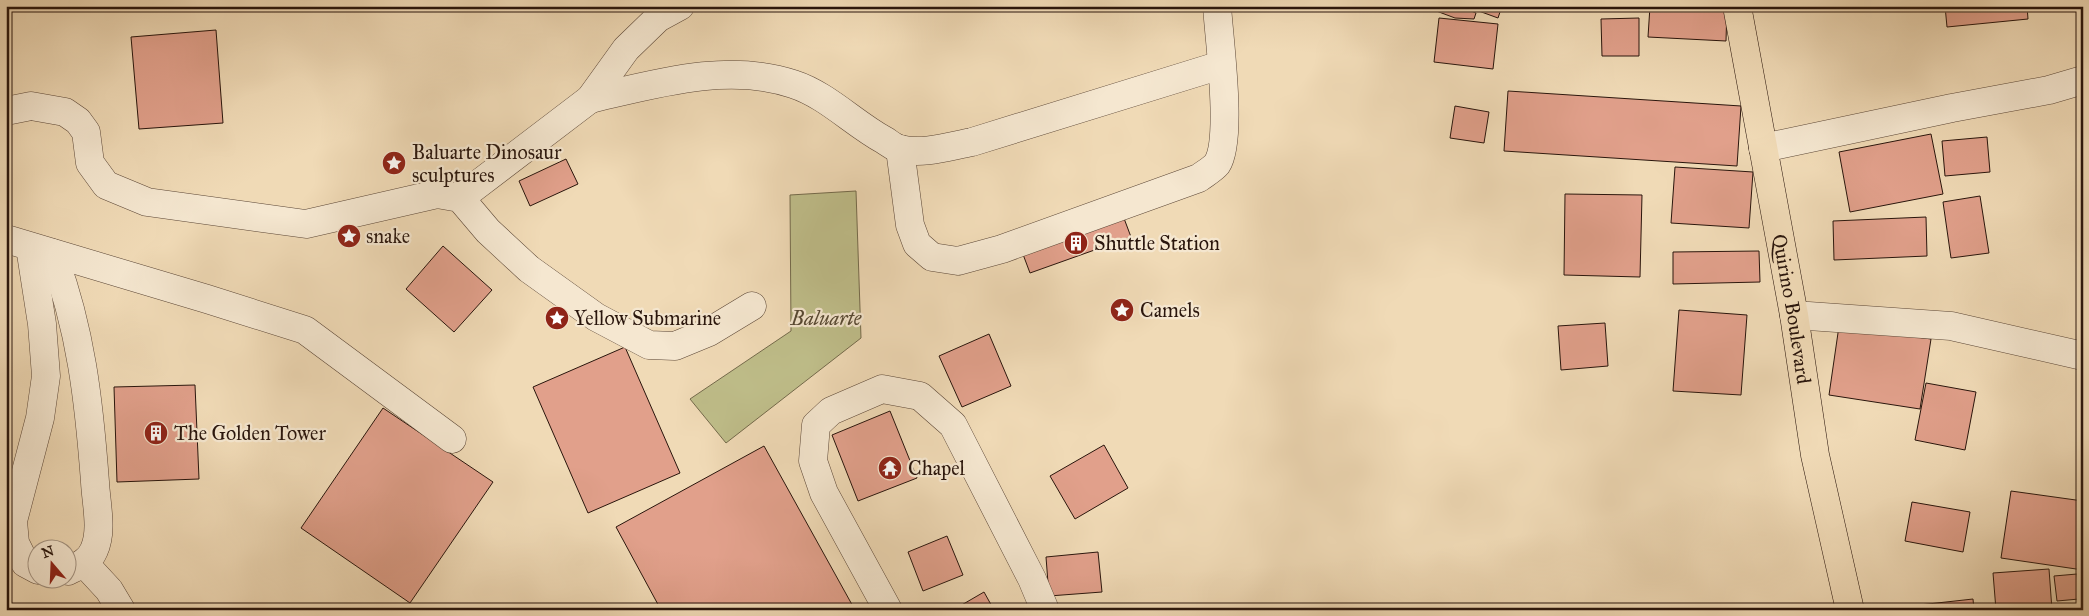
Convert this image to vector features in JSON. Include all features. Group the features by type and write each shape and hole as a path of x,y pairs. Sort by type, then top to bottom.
{"main road":[{"name":"Quirino Boulevard","path":"1737,6 1794,315 1815,455 1850,610"}],"street":[{"path":"460,198 590,99 626,49 658,18 680,6"},
{"path":"900,149 910,225 917,244 932,257 958,261 1002,249 1199,178 1217,164 1224,146 1217,6"},
{"path":"590,99 655,84 703,77 750,76 794,84 829,103 868,131 900,149 931,150 972,142 1221,65"},
{"path":"1763,148 1952,108 2049,90 2083,80"},
{"path":"6,111 31,106 65,112 78,120 86,132 90,163 106,186 147,202 306,224 437,194 460,198 488,231 529,269 596,317 649,345 675,346 709,332 752,306"},
{"path":"29,247 207,298 305,330 452,439"},
{"path":"29,247 67,292 76,326 91,427 98,533 94,551 78,565"},
{"path":"28,565 25,563 15,544 14,521 40,418 46,376 42,324 29,247"},
{"path":"1794,315 1951,326 2083,356"},
{"path":"888,610 824,493 812,461 816,425 832,411 882,389 920,396 953,425 1032,579 1045,610"},
{"path":"78,568 109,590 121,610"}],"green space":[{"name":"Baluarte","path":"856,191 861,338 726,443 690,399 791,331 790,195"}],"building":[{"path":"1423,6 1459,6 1476,13 1474,19 1455,18"},
{"path":"1465,6 1502,6 1498,18"},
{"path":"1650,6 1727,6 1726,41 1648,37"},
{"path":"1945,6 2027,6 2028,19 1947,27"},
{"path":"1439,18 1498,24 1493,69 1434,62"},
{"path":"1639,18 1639,56 1602,56 1601,19"},
{"path":"216,30 223,123 139,129 131,37"},
{"path":"1508,91 1741,106 1737,166 1504,151"},
{"path":"1455,106 1489,112 1484,143 1450,138"},
{"path":"1931,134 1943,194 1850,212 1839,152"},
{"path":"1987,137 1990,172 1945,176 1942,141"},
{"path":"566,159 578,184 530,206 519,181"},
{"path":"1675,167 1753,172 1749,228 1671,223"},
{"path":"1565,194 1642,195 1640,277 1564,275"},
{"path":"1980,196 1989,253 1951,258 1943,202"},
{"name":"Shuttle Station","path":"1122,213 1131,237 1030,273 1021,249"},
{"path":"1926,217 1927,256 1834,260 1833,221"},
{"path":"443,246 492,290 454,332 406,289"},
{"path":"1759,251 1760,282 1673,284 1673,252"},
{"path":"1679,310 1747,315 1741,395 1673,391"},
{"path":"1605,323 1608,366 1561,370 1558,326"},
{"path":"1839,326 1931,339 1920,409 1829,395"},
{"path":"989,334 1011,386 962,407 939,356"},
{"path":"625,347 680,473 588,513 533,387"},
{"path":"1926,383 1976,392 1965,450 1915,440"},
{"name":"The Golden Tower","path":"195,385 199,479 117,482 114,387"},
{"path":"383,408 493,482 410,603 301,528"},
{"path":"890,411 917,478 858,501 832,435"},
{"path":"1104,445 1128,488 1075,519 1050,476"},
{"path":"764,446 855,610 661,610 616,527"},
{"path":"2011,491 2083,501 2083,570 2001,558"},
{"path":"1912,502 1970,512 1963,552 1905,541"},
{"path":"947,536 963,575 923,591 908,552"},
{"path":"1098,552 1102,592 1049,596 1046,557"},
{"path":"2049,569 2052,610 1996,610 1993,573"},
{"path":"2077,574 2079,599 2057,601 2054,576"},
{"path":"984,592 994,610 953,610"},
{"path":"1973,599 1974,610 1920,610 1919,605"}],"place":[{"name":"Baluarte Dinosaur sculptures","path":"394,163"},
{"name":"snake","path":"349,236"},
{"name":"Shuttle Station","path":"1076,243"},
{"name":"Camels","path":"1122,310"},
{"name":"Yellow Submarine","path":"557,318"},
{"name":"The Golden Tower","path":"156,433"},
{"name":"Chapel","path":"890,468"}]}
